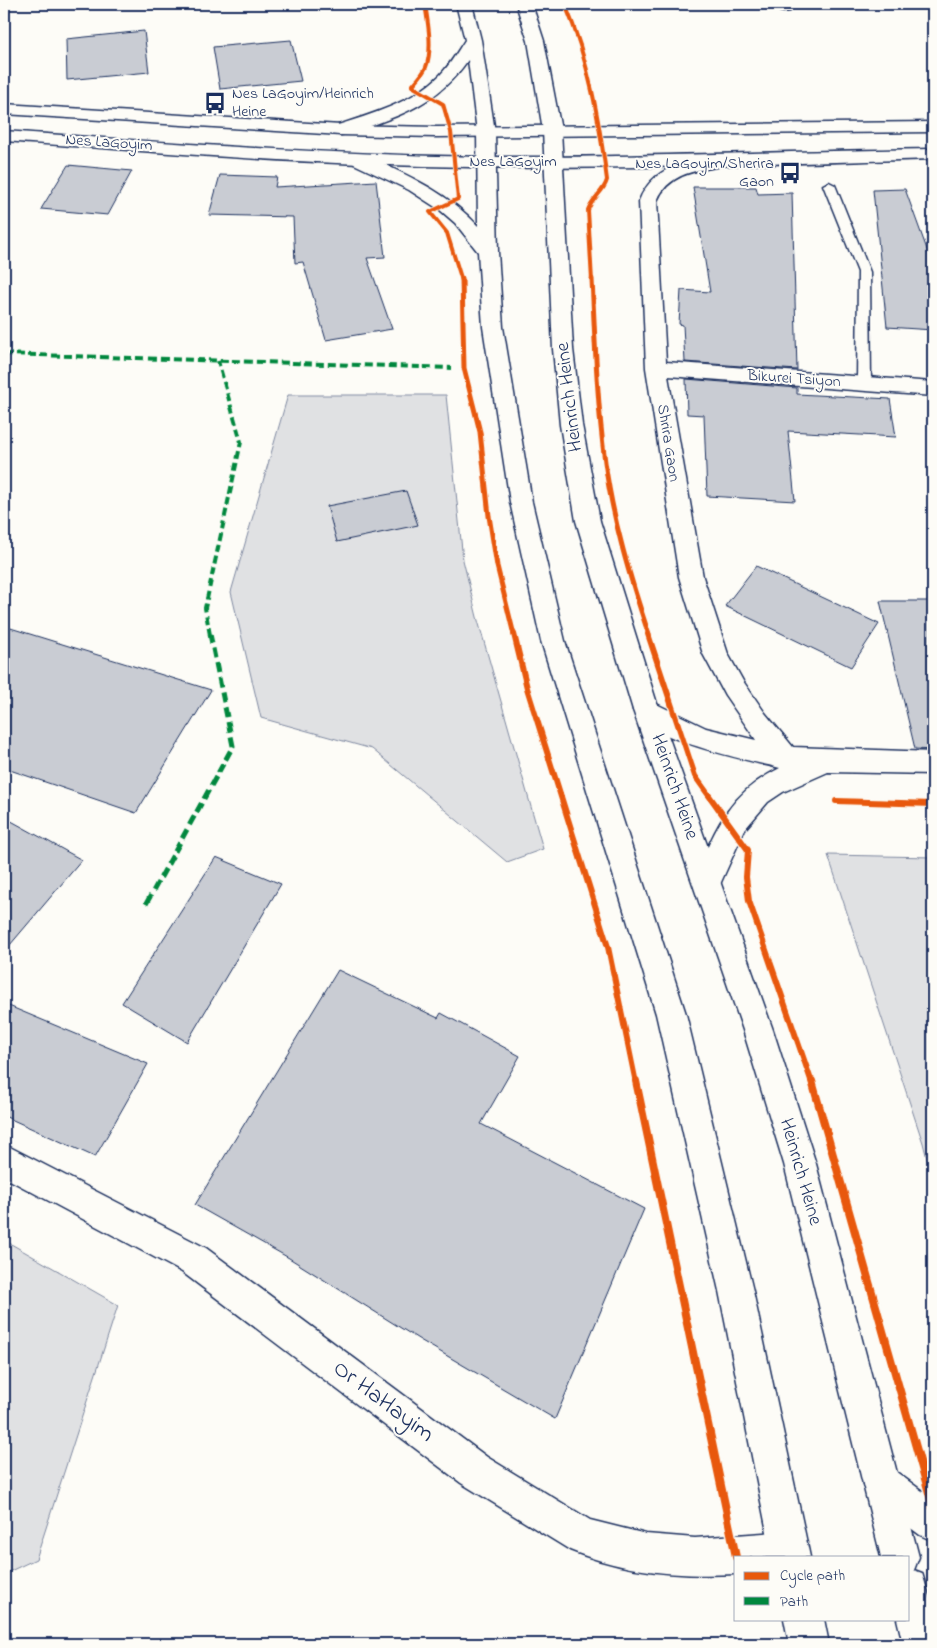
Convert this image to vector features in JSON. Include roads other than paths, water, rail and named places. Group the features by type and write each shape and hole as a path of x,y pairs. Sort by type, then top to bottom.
{"street":[{"path":"464,4 473,40 486,132 488,252 493,327 520,492 553,641 671,1014 736,1292 790,1553"},
{"name":"Heinrich Heine","path":"524,4 536,41 552,130 563,349 571,425 588,521 646,710 758,1030 800,1164 900,1556"},
{"path":"342,130 398,111 426,94 445,79 473,40"},
{"name":"Nes LaGoyim","path":"4,109 342,130 486,132 933,127"},
{"name":"Nes LaGoyim","path":"4,136 360,160 555,162 933,154"},
{"name":"Shrira Gaon","path":"731,159 671,174 654,185 650,192 648,201 656,368 691,577 696,594 716,654 734,688 756,721 786,758"},
{"path":"360,160 420,188 447,205 475,231 488,252"},
{"name":"Bikurei Tsiyon","path":"656,368 933,389"},
{"path":"646,710 681,729 703,738 786,758 825,761 933,763"},
{"path":"707,882 731,825 753,797 772,783 796,771 825,761"},
{"name":"Or HaHayim","path":"4,1160 194,1260 474,1470 583,1537 646,1553 695,1556 790,1553"},
{"path":"882,1484 933,1522"},
{"path":"910,1595 923,1644"},
{"path":"804,1620 809,1644"}],"lane":[{"path":"829,185 864,272 864,384"}],"place":[{"name":"Nes LaGoyim/Heinrich Heine","path":"215,103"},
{"name":"Nes LaGoyim/Sherira Gaon","path":"790,173"}]}
